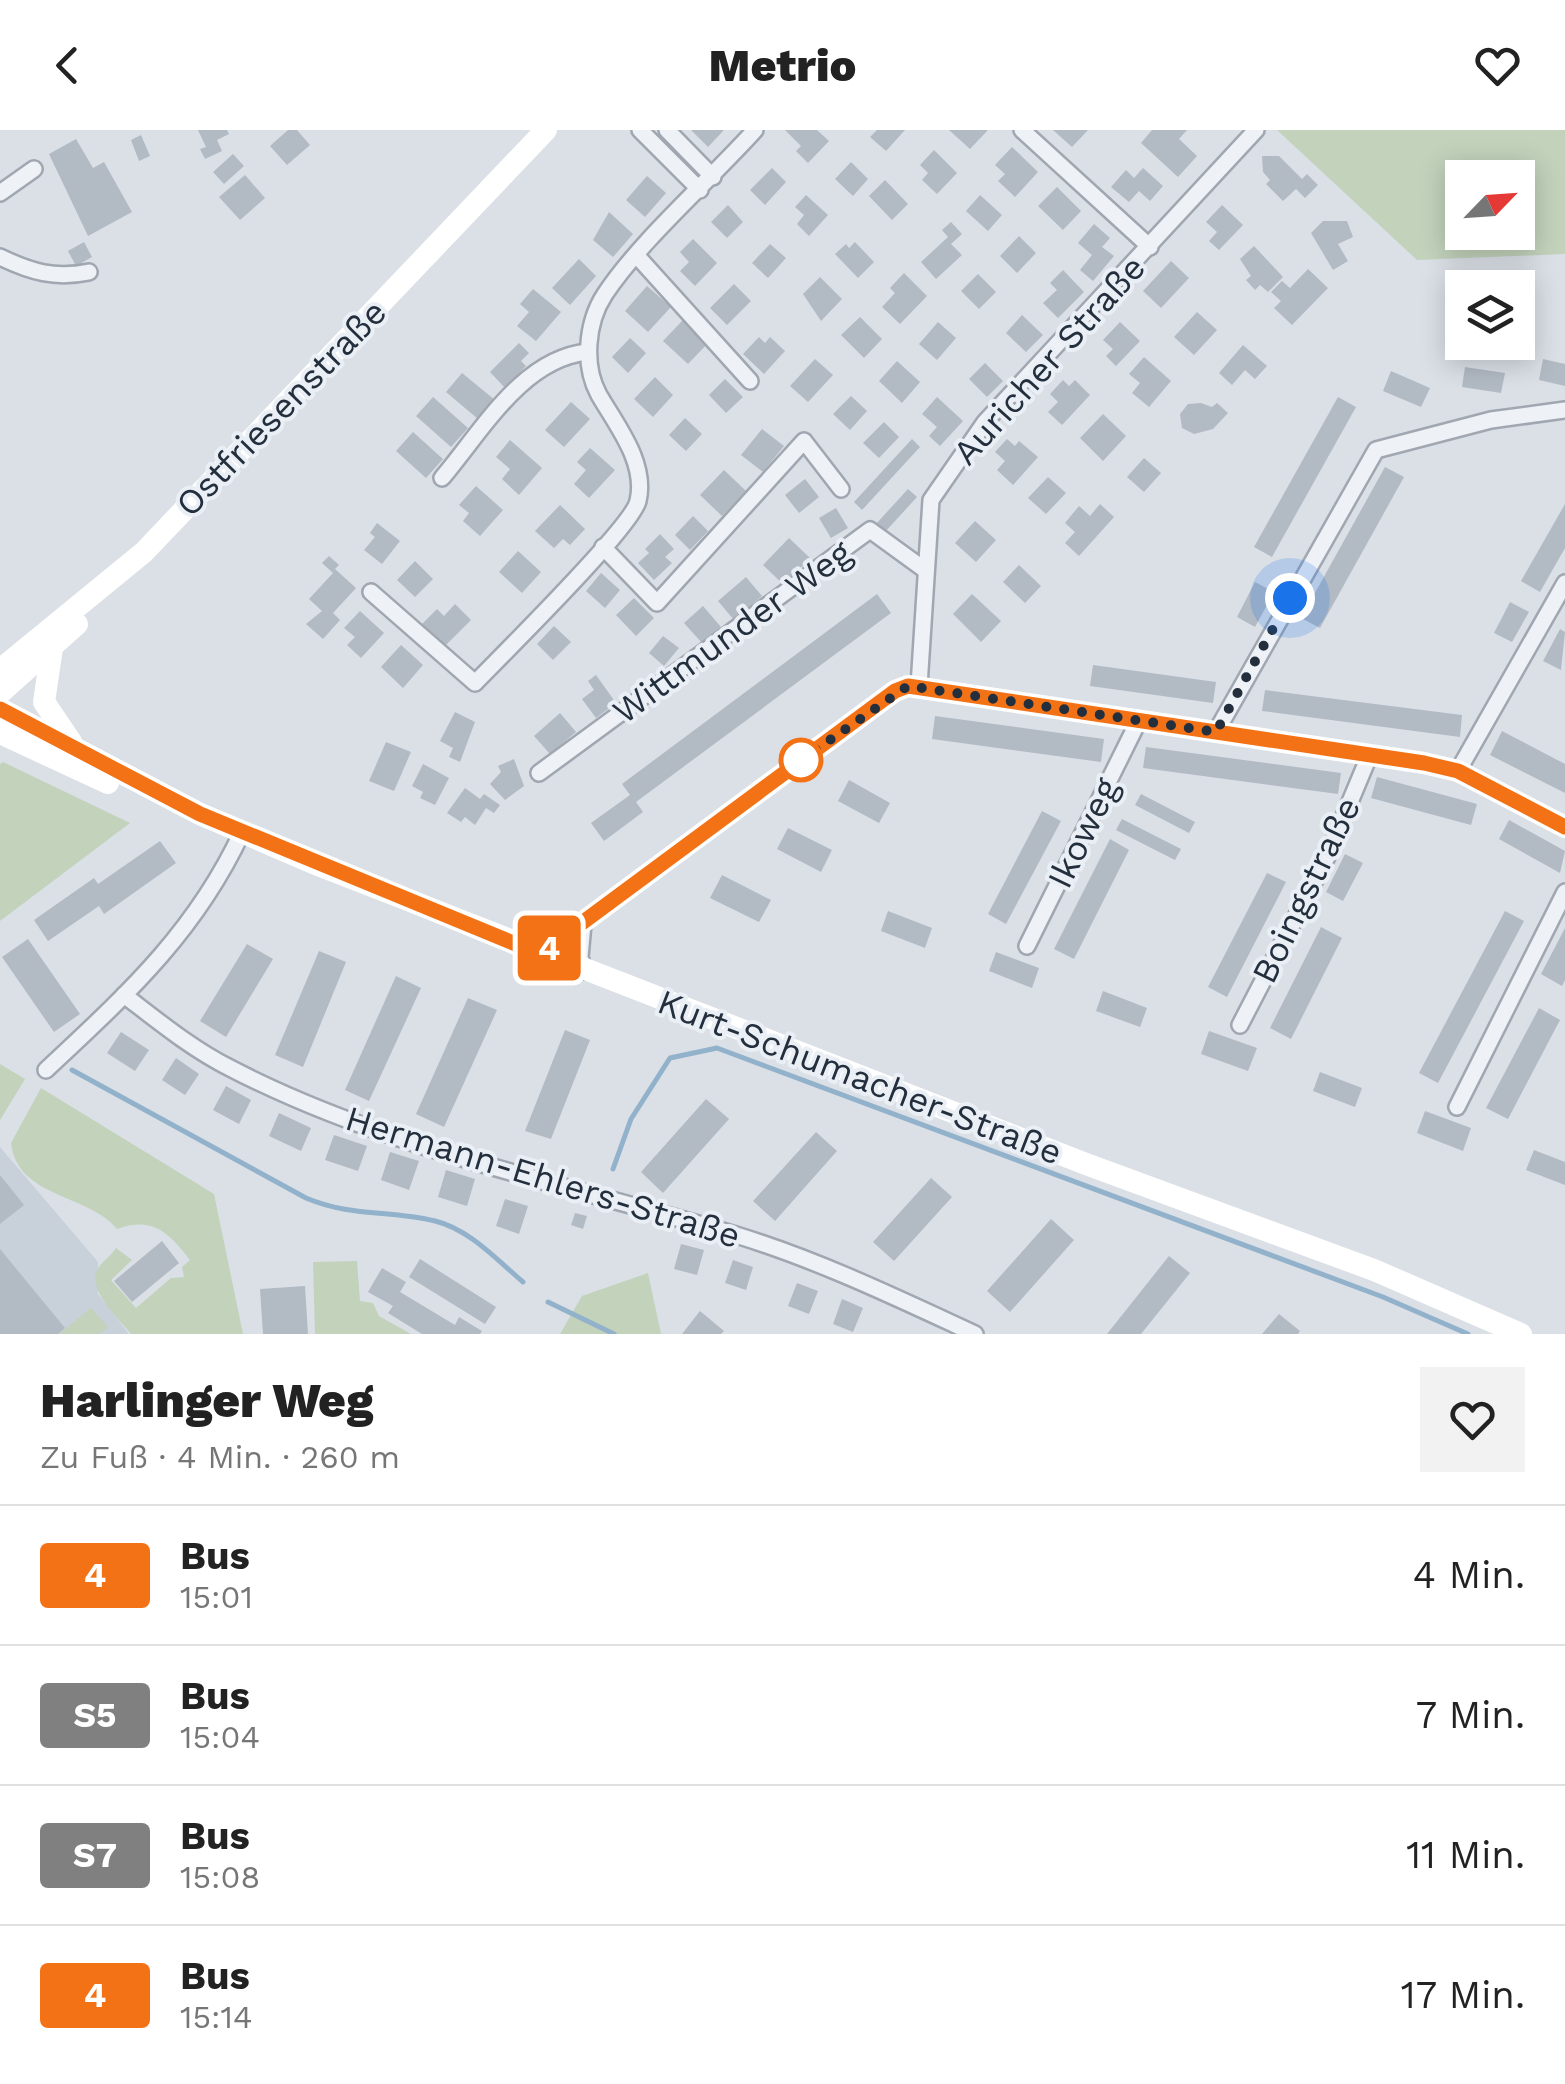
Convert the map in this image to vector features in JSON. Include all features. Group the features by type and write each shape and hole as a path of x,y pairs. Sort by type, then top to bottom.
{"street":[{"name":"Ostfriesenstraße","path":"0,670 144,552 546,130"},
{"path":"640,130 700,190"},
{"path":"667,130 714,176"},
{"path":"371,592 475,682 603,547 638,504 640,483 634,458 592,382 587,352 604,296 755,130"},
{"path":"1022,130 1150,247"},
{"name":"Auricher Straße","path":"920,686 931,500 958,456 1256,130"},
{"path":"0,193 34,169"},
{"path":"638,257 750,381"},
{"path":"0,258 29,271 62,278 89,272"},
{"path":"442,478 536,368 561,355 587,352"},
{"path":"1216,732 1376,450 1392,442 1491,420 1565,410"},
{"path":"603,547 658,603 804,441 841,489"},
{"name":"Wittmunder Weg","path":"539,773 870,530 925,570"},
{"path":"0,693 52,648 144,552"},
{"path":"1458,771 1565,583"},
{"path":"52,648 44,702 80,752"},
{"path":"540,954 895,691 920,686 1370,754 1458,771 1565,828"},
{"name":"Kurt-Schumacher-Straße","path":"0,709 242,832 540,954 1374,1270 1521,1334"},
{"name":"Ikoweg","path":"1027,946 1139,720"},
{"name":"Kurt-Schumacher-Straße","path":"2,736 166,808 200,814"},
{"name":"Boingstraße","path":"1240,1025 1326,857 1370,754"},
{"path":"46,1070 124,995 205,904 242,832"},
{"path":"1456,1107 1565,892"},
{"path":"583,924 580,957 584,971"},
{"name":"Hermann-Ehlers-Straße","path":"124,995 227,1067 299,1101 438,1150 741,1237 888,1294 975,1334"}],"shaded area":[{"path":"0,1147 98,1262 98,1294 129,1334 0,1334"}],"green space":[{"path":"1277,130 1565,130 1565,254 1417,260"},
{"path":"3,762 130,823 0,921 0,764"},
{"path":"0,1064 25,1079 0,1120"},
{"path":"41,1088 214,1194 243,1334 131,1334 112,1312 99,1293 96,1275 116,1248 132,1260 111,1280 136,1308 171,1278 184,1277 182,1267 190,1260 159,1230 141,1225 117,1229 105,1218 26,1175 16,1161 11,1143"},
{"path":"357,1261 360,1301 373,1303 379,1316 411,1334 315,1334 313,1262"},
{"path":"648,1273 661,1334 560,1334 582,1296"},
{"path":"91,1308 108,1327 100,1334 59,1334"}],"building":[{"path":"198,130 227,130 229,134 217,140 222,151 205,159 200,149 206,147"},
{"path":"288,130 297,130 310,145 287,165 270,146"},
{"path":"691,130 724,130 708,147"},
{"path":"785,130 817,130 829,141 808,163 796,151 801,146"},
{"path":"877,130 905,130 886,151 870,137"},
{"path":"949,130 988,130 970,149"},
{"path":"1053,130 1088,130 1072,147"},
{"path":"1152,130 1187,130 1179,139 1197,156 1178,177 1141,143"},
{"path":"141,135 150,156 139,161 131,140"},
{"path":"76,139 93,168 104,162 132,212 88,236 49,154"},
{"path":"1012,147 1038,172 1015,197 998,181 1005,174 995,165"},
{"path":"934,150 957,173 937,194 922,180 928,173 920,165"},
{"path":"233,154 244,166 224,184 213,172"},
{"path":"1262,156 1279,156 1302,179 1307,174 1318,185 1305,198 1296,189 1283,201 1266,184 1270,180 1263,172"},
{"path":"851,162 868,179 853,196 835,179"},
{"path":"772,168 786,182 765,205 750,190"},
{"path":"1143,168 1163,186 1150,201 1139,191 1129,202 1111,187 1126,170 1134,178"},
{"path":"245,175 265,198 240,220 219,197"},
{"path":"647,176 666,193 645,217 626,200"},
{"path":"885,180 908,204 892,220 869,196"},
{"path":"1057,187 1081,211 1063,230 1038,206"},
{"path":"806,195 828,215 809,236 797,224 804,215 795,207"},
{"path":"980,195 1002,215 988,231 966,211"},
{"path":"728,205 743,222 727,238 711,222"},
{"path":"1222,205 1243,225 1219,250 1209,241 1217,232 1206,222"},
{"path":"609,212 633,234 613,257 593,240"},
{"path":"1323,221 1347,221 1353,237 1338,244 1348,261 1333,270 1311,233"},
{"path":"951,222 962,234 951,244 962,255 936,279 921,262 948,237 942,230"},
{"path":"1094,224 1110,238 1102,247 1114,256 1093,281 1080,270 1092,255 1078,243"},
{"path":"1019,236 1036,253 1017,273 1000,256"},
{"path":"693,239 717,263 695,286 680,271 689,262 680,252"},
{"path":"84,242 92,257 76,266 68,251"},
{"path":"855,242 874,262 858,278 835,254"},
{"path":"770,244 786,258 768,278 752,263"},
{"path":"1254,246 1283,277 1268,292 1260,285 1255,290 1246,280 1251,276 1240,259"},
{"path":"579,259 596,276 570,305 552,288"},
{"path":"1171,261 1189,278 1161,308 1143,291"},
{"path":"1308,269 1328,288 1292,325 1274,308 1281,301 1271,292 1282,281 1290,288"},
{"path":"1063,270 1084,292 1058,318 1043,303 1057,290 1050,283"},
{"path":"904,273 927,296 900,324 882,307 895,293 890,288"},
{"path":"978,274 996,292 979,309 961,291"},
{"path":"820,277 842,299 821,321 803,294"},
{"path":"734,284 751,301 727,325 710,308"},
{"path":"647,286 671,307 648,332 625,311"},
{"path":"533,289 561,312 536,341 517,326 529,312 520,304"},
{"path":"1197,312 1217,330 1194,355 1174,337"},
{"path":"1022,315 1043,335 1026,352 1006,333"},
{"path":"860,317 882,339 864,358 841,335"},
{"path":"683,320 708,343 688,364 663,341"},
{"path":"938,322 956,338 937,360 919,344"},
{"path":"1120,322 1140,341 1116,366 1106,356 1113,349 1103,340"},
{"path":"759,337 765,343 770,337 785,351 764,374 743,354"},
{"path":"630,338 646,353 628,373 612,357"},
{"path":"519,343 529,353 521,361 526,366 505,388 490,372"},
{"path":"1243,345 1267,366 1255,379 1245,370 1232,385 1219,373"},
{"path":"1144,357 1171,381 1149,407 1132,393 1140,383 1129,374"},
{"path":"815,359 833,375 808,402 790,386"},
{"path":"1543,359 1565,364 1565,386 1539,380"},
{"path":"897,361 920,382 902,403 879,381"},
{"path":"985,363 1003,381 987,397 969,379"},
{"path":"1465,367 1505,373 1501,393 1462,387"},
{"path":"1391,371 1430,388 1421,407 1383,391"},
{"path":"462,373 495,400 478,419 446,392"},
{"path":"655,377 673,395 653,417 634,399"},
{"path":"725,379 743,397 726,413 709,395"},
{"path":"1063,380 1069,386 1075,380 1090,395 1062,425 1048,412 1058,402 1050,394"},
{"path":"851,396 867,411 850,430 833,414"},
{"path":"433,397 468,428 451,447 416,416"},
{"path":"937,397 963,421 940,446 929,436 937,427 922,414"},
{"path":"1338,397 1356,407 1272,557 1254,547"},
{"path":"571,402 590,419 564,447 545,430"},
{"path":"1217,403 1228,413 1213,429 1194,434 1182,428 1180,414 1188,404 1212,407"},
{"path":"1103,414 1126,436 1103,461 1080,438"},
{"path":"685,418 702,434 686,451 669,435"},
{"path":"884,422 899,437 879,458 863,443"},
{"path":"762,429 784,446 763,472 741,455"},
{"path":"413,432 443,459 426,478 396,451"},
{"path":"912,439 920,447 862,510 854,502"},
{"path":"1007,439 1015,446 1019,441 1038,457 1013,485 997,470 1005,461 995,452"},
{"path":"510,440 542,468 519,495 502,479 510,469 496,457"},
{"path":"590,448 615,470 589,498 574,484 586,470 577,462"},
{"path":"1144,458 1161,473 1144,492 1127,477"},
{"path":"1385,467 1404,477 1320,628 1301,618"},
{"path":"724,470 746,491 722,516 700,495"},
{"path":"1048,477 1066,493 1046,514 1028,498"},
{"path":"805,479 819,497 799,513 785,495"},
{"path":"476,486 503,510 480,536 463,521 469,513 459,505"},
{"path":"908,489 917,497 885,532 876,524"},
{"path":"1100,504 1114,517 1079,556 1065,543 1075,532 1065,523 1079,506 1090,516"},
{"path":"1565,504 1565,548 1540,592 1521,581"},
{"path":"560,505 585,529 570,545 563,539 554,548 535,531"},
{"path":"836,508 848,528 831,538 819,518"},
{"path":"693,516 708,531 690,550 675,535"},
{"path":"975,521 996,540 976,562 955,543"},
{"path":"377,523 400,541 382,564 364,550 375,537 370,533"},
{"path":"660,534 674,549 665,557 672,563 654,580 638,563"},
{"path":"789,538 810,558 784,585 763,565"},
{"path":"518,551 541,572 522,593 499,572"},
{"path":"329,556 339,565 335,569 356,588 333,613 340,620 323,639 306,624 322,611 309,599 333,573 322,563"},
{"path":"415,561 433,579 415,597 397,580"},
{"path":"1019,565 1041,586 1025,603 1003,582"},
{"path":"601,573 620,590 605,608 586,591"},
{"path":"746,577 762,596 734,620 718,601"},
{"path":"1255,582 1274,592 1255,627 1237,617"},
{"path":"877,594 891,613 636,802 643,812 604,841 591,823 630,795 622,784"},
{"path":"972,594 1001,621 981,642 953,614"},
{"path":"634,598 654,618 636,636 616,615"},
{"path":"1510,602 1529,612 1512,642 1494,633"},
{"path":"455,604 471,620 445,646 422,624 437,609 444,616"},
{"path":"703,606 721,627 702,643 684,623"},
{"path":"360,611 384,633 361,658 347,645 355,637 344,628"},
{"path":"554,626 571,642 553,660 537,644"},
{"path":"1560,629 1565,632 1561,670 1543,661"},
{"path":"663,636 679,648 664,666 649,653"},
{"path":"401,645 423,665 403,688 381,667"},
{"path":"1093,665 1216,682 1213,703 1090,686"},
{"path":"596,675 616,703 596,718 582,699 594,690 588,681"},
{"path":"1265,690 1462,715 1460,737 1262,711"},
{"path":"455,712 475,722 460,762 449,757 453,748 440,741"},
{"path":"560,713 576,732 550,754 534,736"},
{"path":"935,716 1104,739 1101,762 932,739"},
{"path":"1502,731 1565,764 1565,793 1490,755"},
{"path":"386,742 411,752 394,791 369,781"},
{"path":"1146,747 1341,773 1338,794 1143,768"},
{"path":"514,759 524,786 505,800 490,784 501,772 498,766"},
{"path":"423,764 449,778 435,805 420,798 423,792 412,786"},
{"path":"1377,777 1477,804 1471,825 1371,798"},
{"path":"849,780 890,803 879,823 838,801"},
{"path":"465,788 480,799 484,794 500,805 494,813 486,808 475,825 465,817 461,822 447,813"},
{"path":"1141,794 1195,822 1189,833 1135,805"},
{"path":"1042,811 1061,821 1006,924 988,914"},
{"path":"1122,819 1181,849 1175,860 1116,830"},
{"path":"1509,820 1565,851 1560,873 1499,839"},
{"path":"788,828 832,850 821,872 777,849"},
{"path":"1110,839 1129,850 1074,959 1054,949"},
{"path":"160,841 176,863 104,914 99,906 48,941 34,920 94,878 98,884"},
{"path":"1345,854 1363,863 1343,901 1326,892"},
{"path":"1267,873 1286,882 1227,997 1208,987"},
{"path":"722,875 771,900 759,922 710,898"},
{"path":"888,911 932,928 925,948 881,931"},
{"path":"1505,911 1524,921 1438,1083 1419,1073"},
{"path":"1321,927 1342,938 1291,1039 1270,1028"},
{"path":"1565,928 1565,980 1562,986 1541,974"},
{"path":"28,939 80,1014 54,1032 2,957"},
{"path":"247,944 273,959 226,1037 200,1021"},
{"path":"319,951 346,962 303,1067 275,1055"},
{"path":"996,952 1039,968 1032,988 989,971"},
{"path":"396,976 421,988 369,1101 345,1090"},
{"path":"1103,991 1147,1008 1140,1027 1096,1011"},
{"path":"468,998 497,1010 444,1127 416,1114"},
{"path":"1539,1008 1560,1020 1508,1119 1486,1108"},
{"path":"565,1030 590,1040 551,1139 525,1131"},
{"path":"1209,1031 1257,1048 1248,1071 1201,1054"},
{"path":"121,1032 149,1050 135,1071 107,1053"},
{"path":"176,1058 199,1074 185,1095 162,1080"},
{"path":"1320,1072 1362,1088 1355,1107 1313,1091"},
{"path":"226,1086 251,1100 239,1124 213,1110"},
{"path":"706,1099 729,1119 663,1193 641,1172"},
{"path":"1425,1111 1471,1128 1463,1151 1417,1133"},
{"path":"279,1113 311,1128 301,1151 269,1136"},
{"path":"816,1132 837,1151 775,1221 753,1201"},
{"path":"334,1135 367,1146 358,1171 325,1160"},
{"path":"1534,1150 1565,1162 1565,1185 1526,1170"},
{"path":"390,1152 419,1161 409,1190 381,1180"},
{"path":"446,1170 475,1179 467,1206 438,1197"},
{"path":"0,1175 24,1205 0,1224"},
{"path":"931,1178 952,1197 894,1261 873,1242"},
{"path":"505,1199 528,1206 519,1234 496,1226"},
{"path":"575,1213 587,1216 583,1229 571,1225"},
{"path":"1051,1219 1074,1240 1010,1312 987,1291"},
{"path":"162,1241 179,1263 132,1302 114,1281"},
{"path":"681,1244 704,1250 697,1275 674,1269"},
{"path":"0,1249 65,1328 58,1334 0,1334"},
{"path":"1169,1256 1190,1273 1141,1334 1107,1334"},
{"path":"420,1259 496,1307 485,1324 409,1277"},
{"path":"733,1260 753,1267 746,1290 725,1283"},
{"path":"382,1268 406,1282 400,1292 455,1325 459,1317 482,1331 422,1334 388,1313 393,1306 368,1292"},
{"path":"797,1283 818,1291 809,1314 788,1306"},
{"path":"305,1286 308,1334 263,1334 260,1289"},
{"path":"842,1299 863,1308 853,1332 833,1324"},
{"path":"700,1311 724,1331 682,1334"},
{"path":"1279,1314 1300,1331 1298,1334 1262,1334"}],"waterway":[{"path":"613,1169 631,1119 670,1058 717,1048 1383,1297 1468,1334"},
{"path":"72,1070 306,1198 354,1211 447,1225 482,1246 523,1282"},
{"path":"548,1302 614,1334"}],"bus line":[{"name":"4","path":"0,709 200,814 540,954 895,691 908,686 1424,763 1458,771 1565,827"}],"route":[{"path":"801,760 895,691 908,686 1216,732 1290,598"}]}
